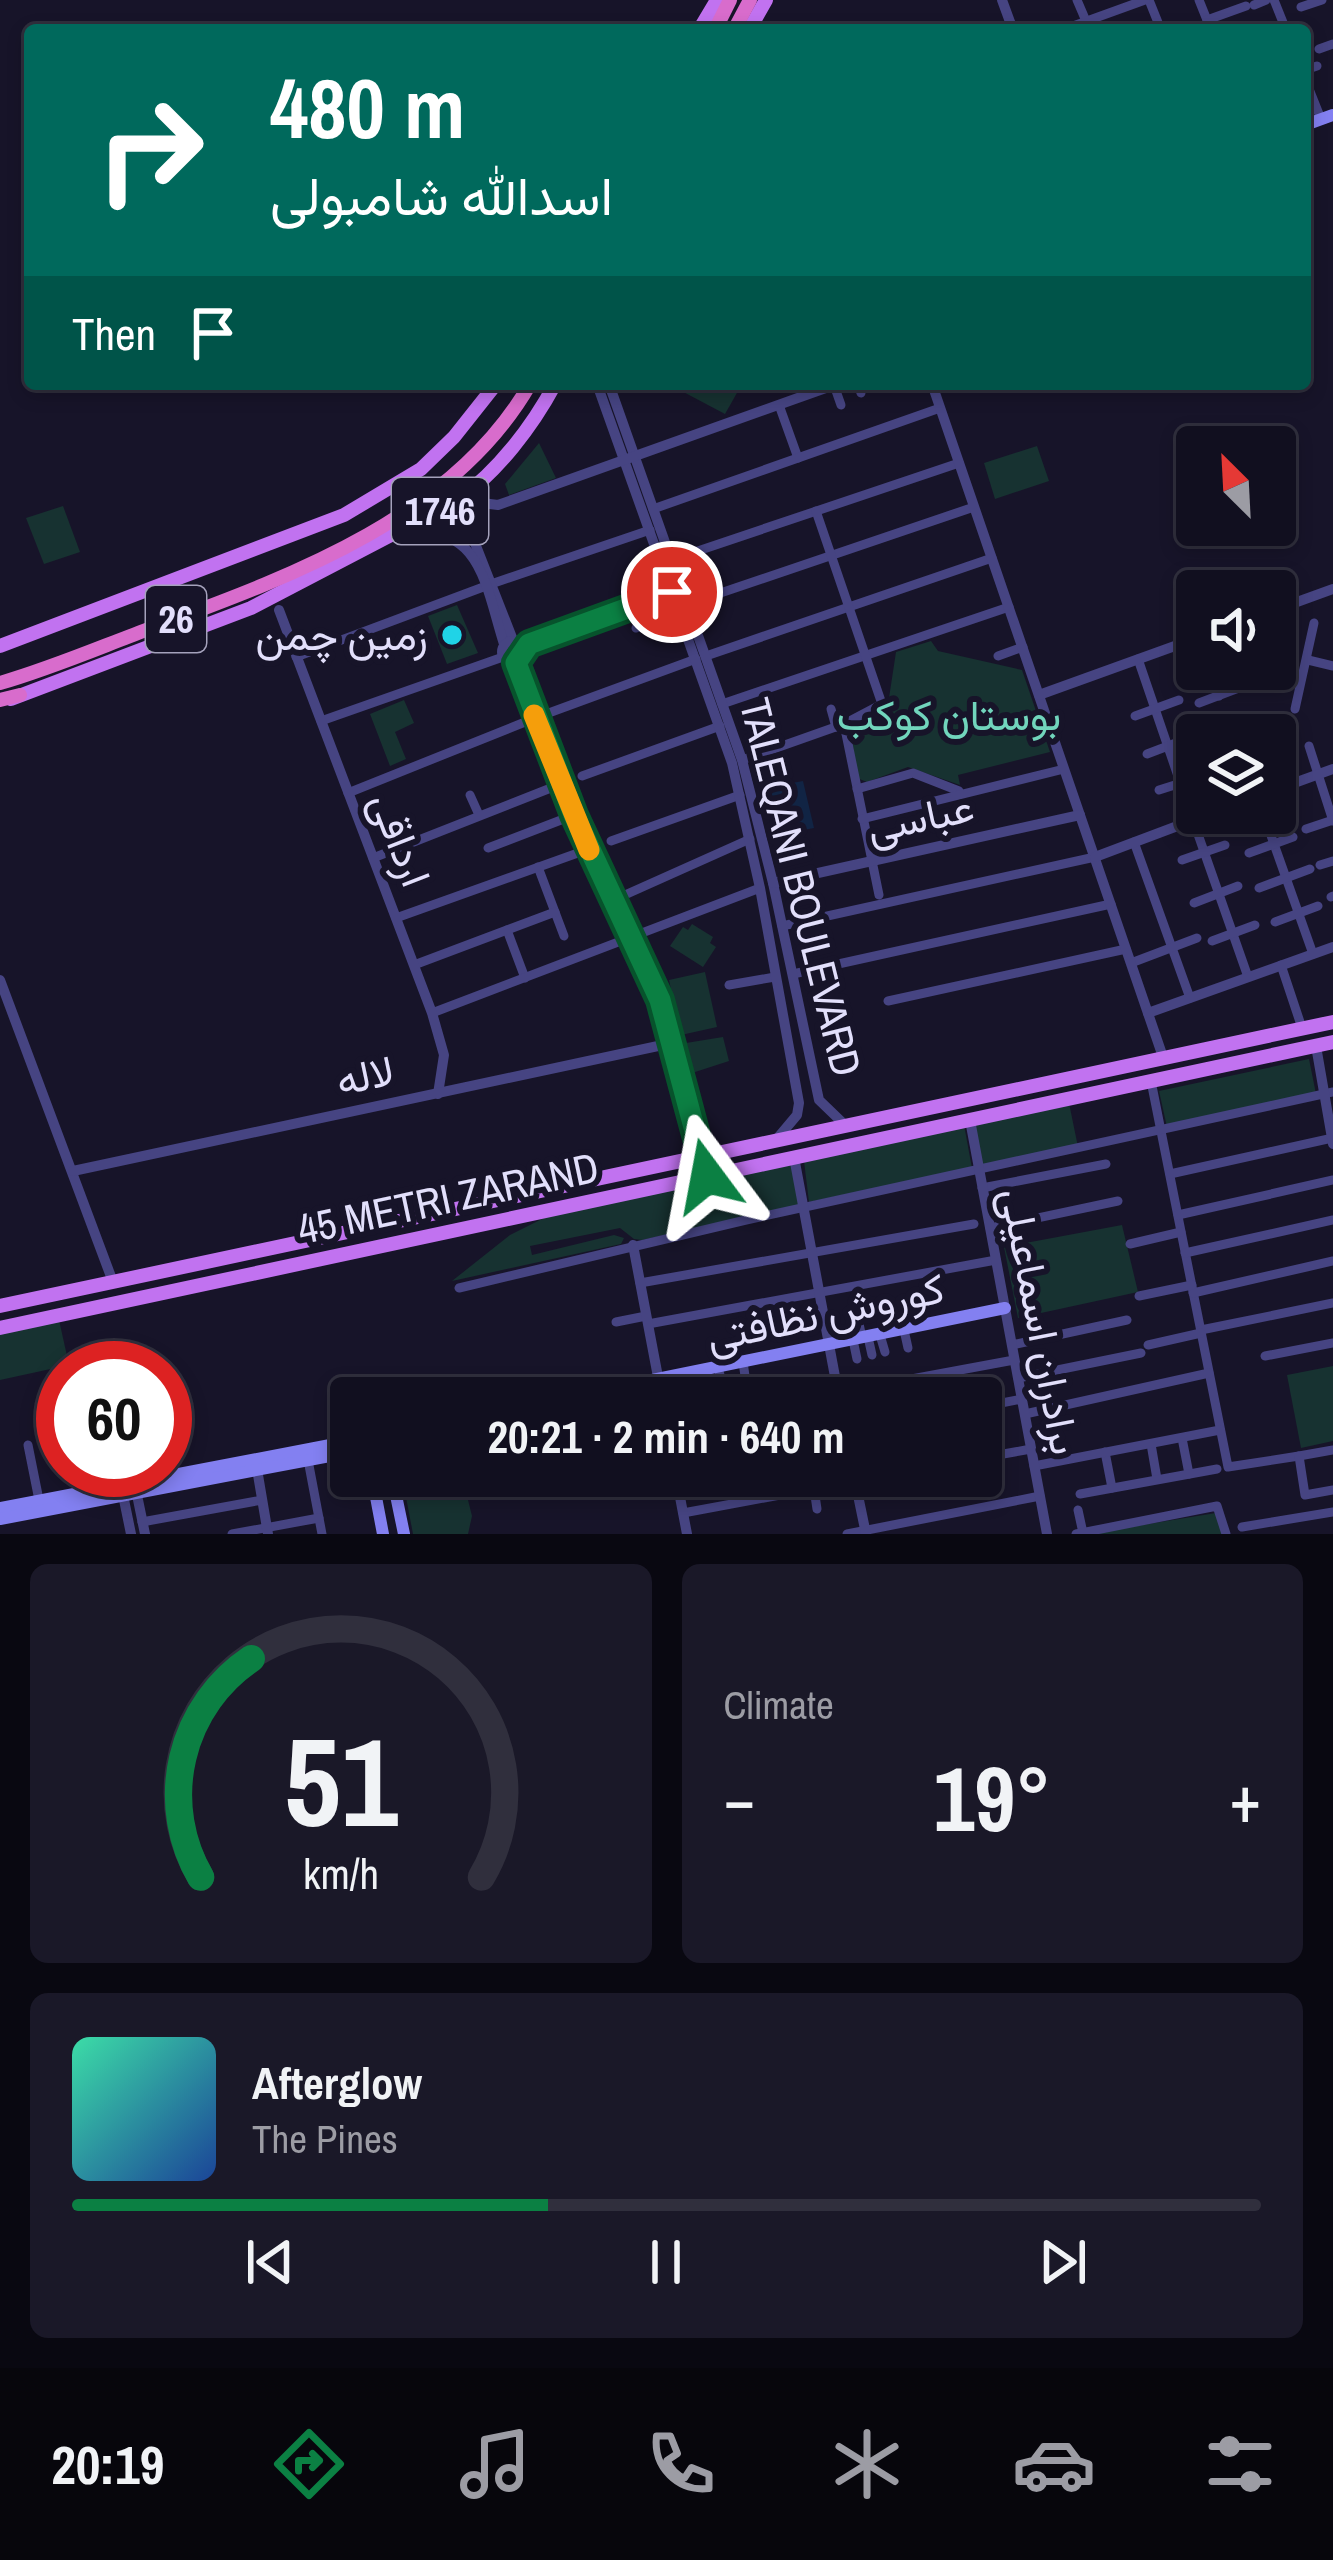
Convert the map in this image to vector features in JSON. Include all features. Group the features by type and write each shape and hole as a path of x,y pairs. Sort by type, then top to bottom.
{"highway":[{"name":"26","path":"0,683 247,592 366,533 448,483 481,454 526,390"},
{"path":"0,702 20,695"}],"main road":[{"path":"0,646 344,515 421,469 491,390"},
{"name":"1746","path":"20,695 251,608 458,500 529,427 552,390"},
{"name":"45 METRI ZARAND","path":"0,1306 1333,1022"},
{"name":"45 METRI ZARAND","path":"0,1328 1333,1042"},
{"path":"698,1158 702,1177"},
{"path":"638,1191 658,1178 652,1171 640,1170"},
{"name":"کوروش نظافتی","path":"693,1377 718,1367 1005,1308"},
{"path":"192,1475 330,1445"},
{"path":"192,1479 330,1455"},
{"path":"0,1508 61,1497"},
{"path":"0,1519 91,1497"},
{"path":"374,1497 380,1531"},
{"path":"396,1497 404,1534"}],"street":[{"path":"1077,0 1085,22"},
{"path":"1079,24 1147,0"},
{"path":"1211,24 1270,0"},
{"path":"1301,7 1322,0"},
{"path":"1318,49 1333,44"},
{"path":"1311,70 1317,66"},
{"path":"1311,86 1327,117"},
{"name":"TALEQANI BOULEVARD","path":"600,390 653,509 720,726 737,761 799,1103 797,1115 776,1140"},
{"name":"TALEQANI BOULEVARD","path":"611,390 650,530 672,592 683,608"},
{"path":"698,1158 688,1095 682,1088 660,1000 561,784 541,716 516,663 458,500 498,506 822,390"},
{"path":"837,390 841,405"},
{"path":"934,390 1163,1057"},
{"path":"779,405 798,458"},
{"path":"653,509 940,408"},
{"path":"671,560 959,463"},
{"path":"636,628 974,507"},
{"path":"737,761 878,710 881,702 816,511"},
{"path":"896,516 902,532"},
{"path":"398,534 424,530 451,536 472,552 490,585"},
{"path":"296,657 650,530"},
{"path":"348,793 541,716 992,558"},
{"path":"1296,602 1333,589"},
{"path":"321,721 511,647 672,592"},
{"path":"722,704 1009,607"},
{"name":"ارداقی","path":"279,610 432,1013 444,1054 437,1094"},
{"path":"1295,709 1314,623"},
{"path":"1039,695 1176,645"},
{"path":"998,656 1022,647"},
{"name":"TALEQANI BOULEVARD","path":"701,658 722,704 773,883 819,1100 846,1126"},
{"path":"1138,659 1176,770"},
{"path":"1308,660 1333,666"},
{"path":"1217,690 1219,696"},
{"path":"1199,703 1236,690"},
{"path":"1135,716 1179,700"},
{"path":"831,709 840,725 857,789 879,895"},
{"path":"582,776 720,726"},
{"path":"1148,754 1176,743"},
{"path":"1306,829 1333,821 1309,746"},
{"path":"862,819 1064,769"},
{"path":"1296,782 1333,769"},
{"path":"857,789 913,773 961,792"},
{"path":"373,858 561,784"},
{"path":"1159,790 1176,784"},
{"path":"470,795 478,815"},
{"path":"610,841 740,795"},
{"path":"488,848 574,815"},
{"name":"عباسی","path":"773,883 1080,815"},
{"path":"782,926 1094,857 1176,826"},
{"path":"1198,834 1248,977"},
{"path":"1270,834 1312,954"},
{"path":"1249,853 1293,837"},
{"path":"627,894 750,839"},
{"path":"1134,842 1190,998"},
{"path":"1182,860 1225,845"},
{"path":"396,918 589,849"},
{"path":"1258,888 1333,860"},
{"path":"538,867 564,936"},
{"path":"1193,903 1238,886"},
{"path":"432,1013 760,888"},
{"path":"794,974 1111,904"},
{"path":"1275,922 1318,906"},
{"path":"414,965 555,912"},
{"path":"1212,941 1255,925"},
{"path":"507,930 525,977"},
{"path":"1131,963 1197,938"},
{"path":"1148,1013 1333,946"},
{"path":"888,1000 1126,949"},
{"path":"1281,965 1302,1028"},
{"path":"729,985 775,977"},
{"path":"0,980 113,1282"},
{"name":"لاله","path":"73,1171 672,1043"},
{"path":"1170,1174 1333,1140 1329,1093 1316,1046"},
{"path":"1151,1081 1220,1430 1222,1468"},
{"path":"459,1288 633,1245 1329,1093"},
{"path":"799,1103 813,1110 819,1100"},
{"name":"برادران اسماعیلی","path":"970,1120 1047,1534"},
{"path":"794,1157 835,1377"},
{"path":"982,1188 1106,1164"},
{"path":"1178,1215 1333,1180"},
{"path":"990,1228 1118,1201"},
{"path":"1185,1253 1333,1220"},
{"path":"640,1283 974,1224"},
{"path":"1130,1244 1181,1232"},
{"path":"633,1245 658,1377"},
{"path":"616,1322 819,1293 996,1260"},
{"path":"1139,1296 1333,1261"},
{"path":"1018,1378 1333,1304"},
{"path":"919,1310 922,1326"},
{"path":"858,1319 872,1354"},
{"path":"1012,1345 1127,1320"},
{"path":"904,1330 908,1348"},
{"path":"866,1337 885,1352"},
{"path":"856,1359 866,1337"},
{"path":"1265,1356 1333,1342"},
{"path":"735,1343 744,1377"},
{"path":"930,1377 1015,1360"},
{"path":"718,1367 720,1377"},
{"path":"1024,1414 1209,1373"},
{"path":"1002,1403 1022,1399"},
{"path":"1034,1466 1220,1430"},
{"path":"1182,1438 1189,1474"},
{"path":"1151,1444 1157,1479"},
{"path":"28,1445 39,1500"},
{"path":"1002,1454 1031,1449"},
{"path":"1081,1494 1333,1450"},
{"path":"1105,1452 1112,1488"},
{"path":"1299,1456 1305,1495 1333,1490"},
{"path":"308,1460 322,1534"},
{"path":"257,1469 268,1531"},
{"path":"847,1534 1040,1496"},
{"path":"129,1497 131,1534"},
{"path":"132,1497 144,1528 262,1499"},
{"path":"680,1497 687,1534"},
{"path":"683,1513 769,1497"},
{"path":"815,1497 817,1509"},
{"path":"858,1497 865,1532"},
{"path":"1078,1510 1079,1533 1217,1506 1226,1534"},
{"path":"1242,1527 1333,1512"},
{"path":"232,1534 319,1518"}],"green space":[{"path":"680,390 739,390 725,414"},
{"path":"539,443 556,478 509,495 505,484"},
{"path":"1037,446 1049,481 995,499 984,463"},
{"path":"63,506 80,552 44,564 26,518"},
{"name":"زمین چمن","path":"457,605 478,653 447,664 428,616"},
{"name":"بوستان کوکب","path":"931,641 938,651 1022,670 1050,752 958,775 960,785 908,767 867,782 857,778 851,730 887,711 896,652"},
{"path":"404,700 414,723 395,732 406,759 390,766 370,714"},
{"path":"692,924 713,937 710,943 716,947 703,967 670,946 683,927 688,930"},
{"path":"705,972 717,1027 681,1035 669,980"},
{"path":"723,1037 729,1061 689,1074 686,1043"},
{"path":"1309,1059 1316,1094 1167,1127 1159,1091"},
{"path":"1069,1103 1078,1147 982,1166 974,1125"},
{"path":"964,1125 972,1168 809,1202 804,1161"},
{"path":"787,1163 792,1166 800,1205 642,1240 620,1228 530,1246 532,1255 614,1235 624,1238 621,1244 452,1281 510,1235 550,1215"},
{"path":"1122,1225 1138,1292 1018,1318 1004,1247"},
{"path":"59,1320 64,1341 36,1341 36,1372 0,1380 0,1333"},
{"path":"1333,1366 1333,1441 1301,1448 1287,1375"},
{"path":"406,1497 467,1497 472,1516 468,1534 413,1534"},
{"path":"1222,1512 1226,1534 1087,1534"}],"water":[{"path":"803,781 814,828 782,834 770,787"}],"slow traffic":[{"path":"534,715 589,850"}],"place":[{"name":"زمین چمن","path":"452,635"}],"route":[{"path":"672,592 529,644 516,663 574,815 660,1000 707,1176"}]}
